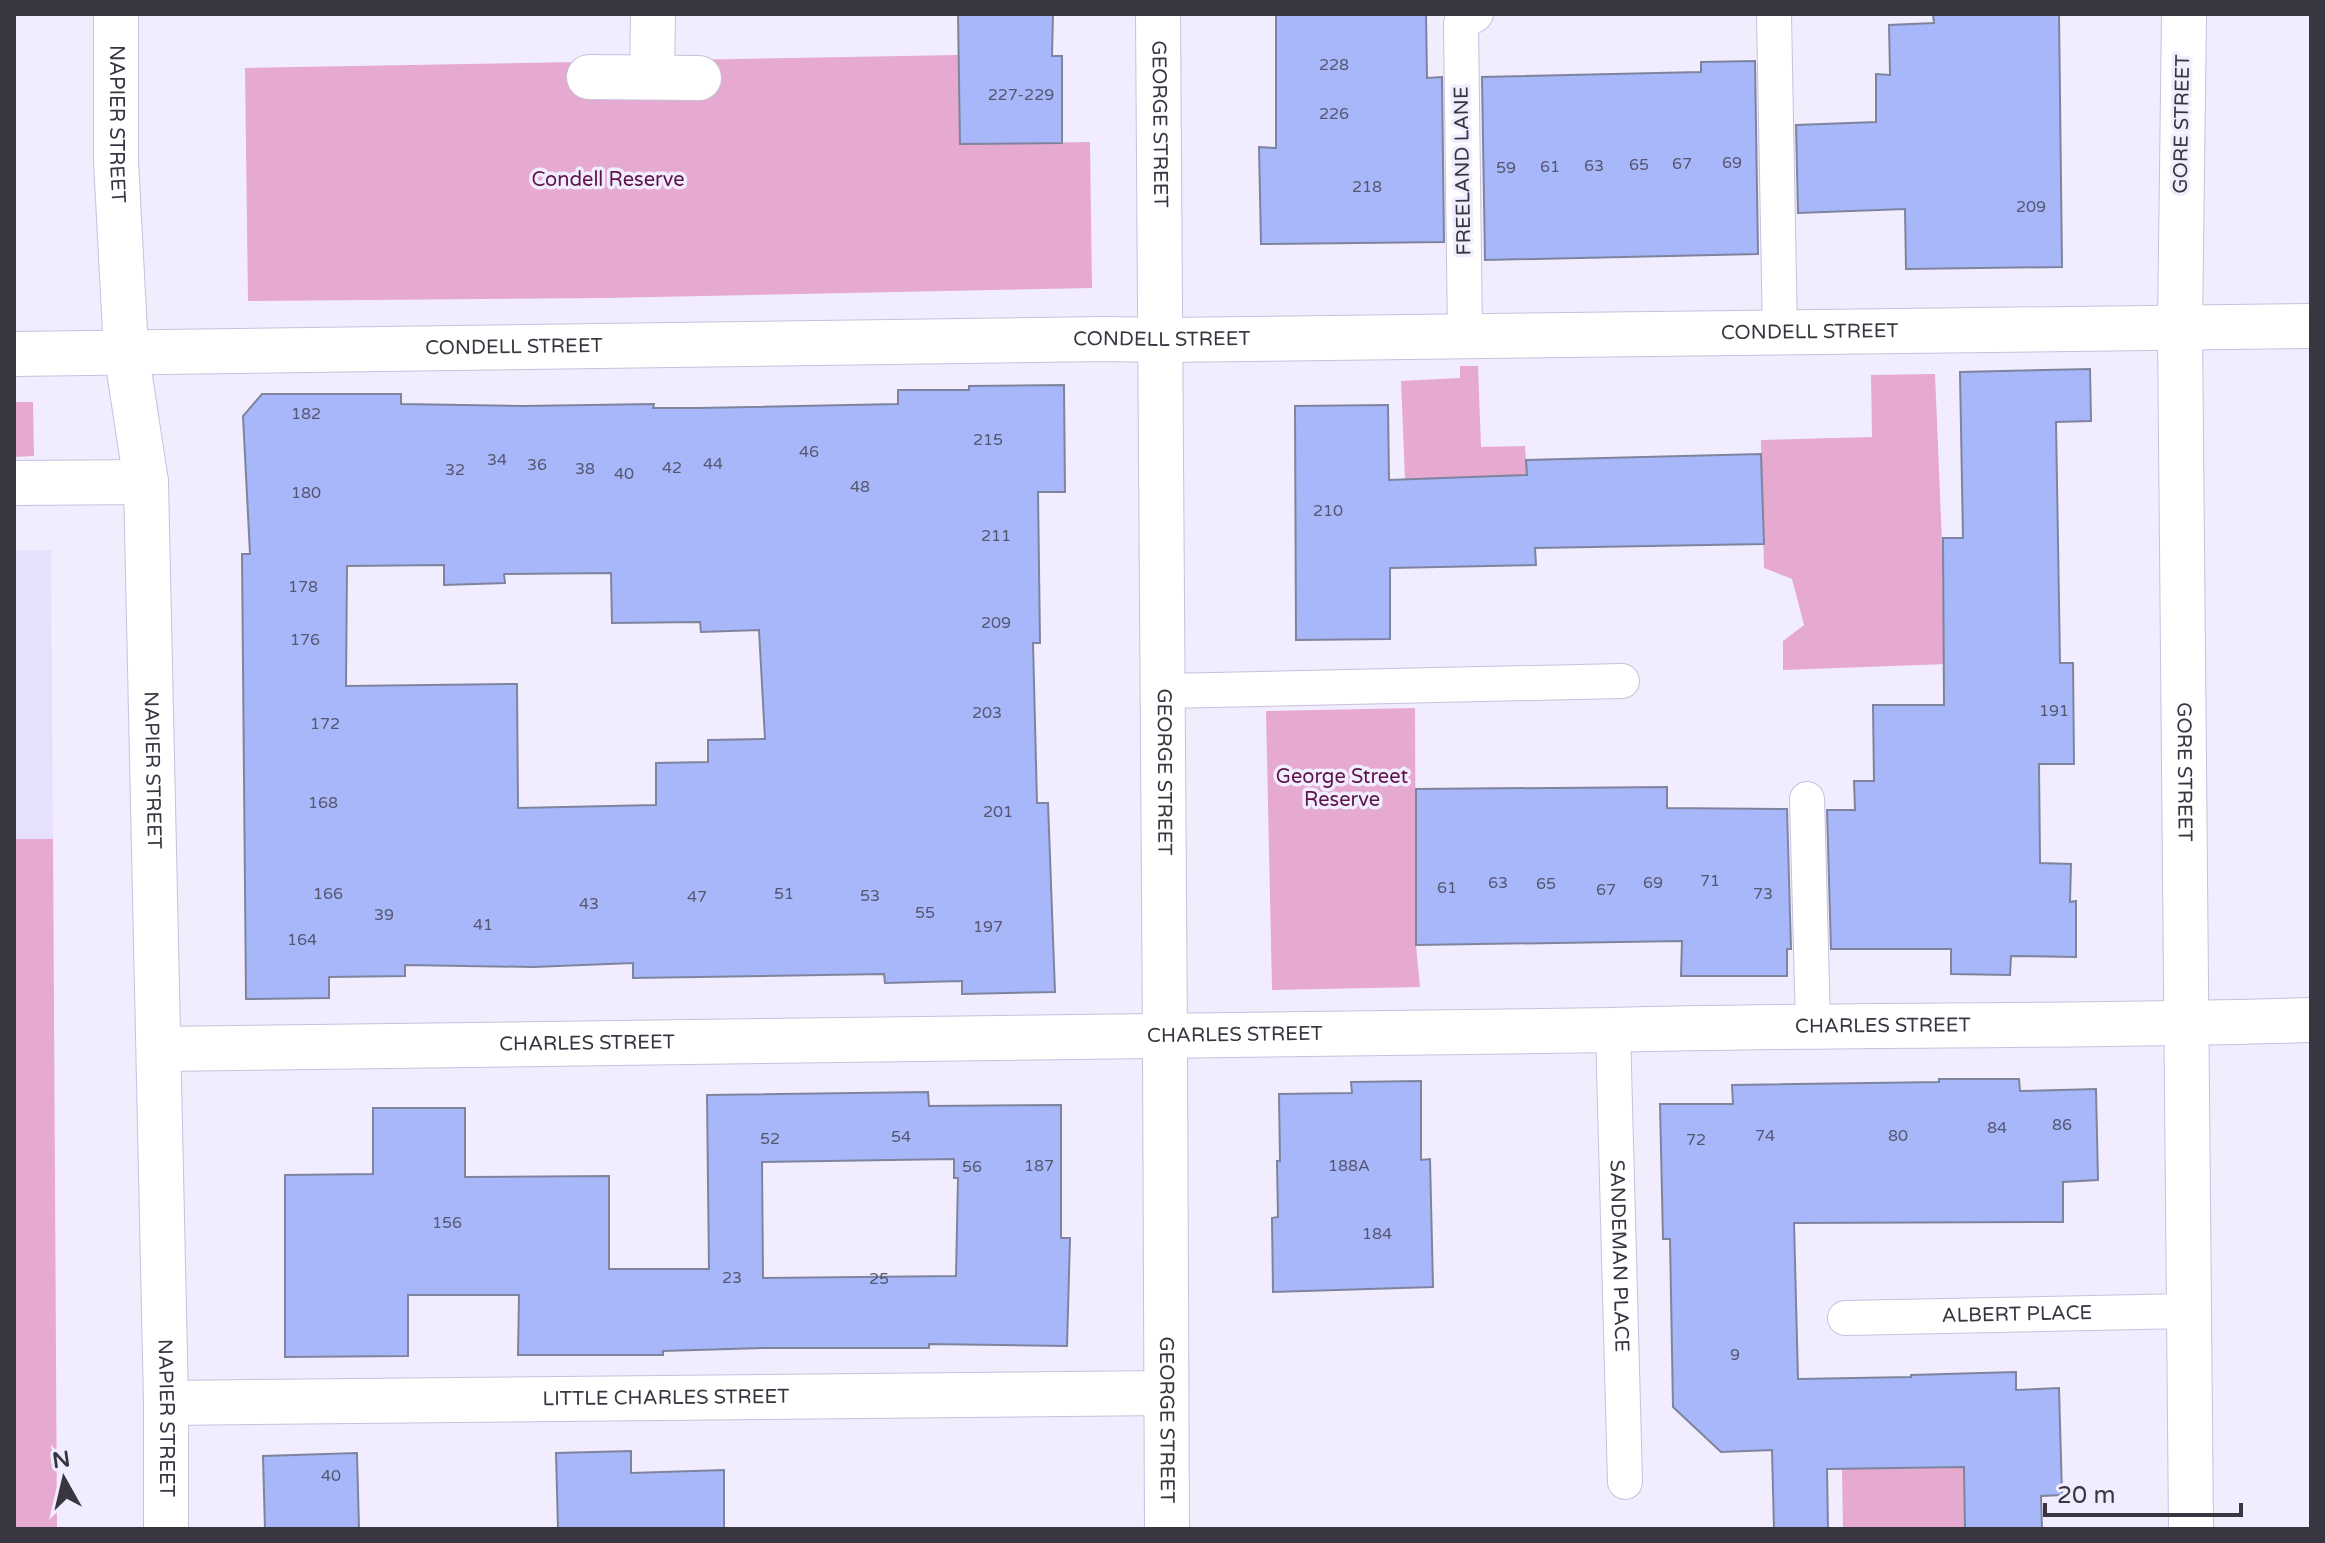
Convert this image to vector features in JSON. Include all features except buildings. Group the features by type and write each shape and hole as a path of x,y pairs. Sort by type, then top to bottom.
{"street":[{"name":"NAPIER STREET","path":"116,14 116,161 126,351 146,482 166,1403 166,1529"},
{"path":"652,77 653,14"},
{"name":"GEORGE STREET","path":"1158,14 1165,691 1163,1035 1167,1529"},
{"name":"GORE STREET","path":"2184,14 2180,328 2191,1529"},
{"path":"589,77 699,78"},
{"name":"CONDELL STREET","path":"14,354 2311,326"},
{"path":"14,483 146,482"},
{"name":"CHARLES STREET","path":"159,1049 1613,1030 1813,1024 2311,1020"},
{"name":"LITTLE CHARLES STREET","path":"166,1403 1166,1393"}],"lane":[{"name":"FREELAND LANE","path":"1465,336 1461,24 1476,14"},
{"path":"1774,14 1780,333"},
{"path":"1165,691 1622,681"},
{"path":"1807,799 1813,1024"},
{"name":"SANDEMAN PLACE","path":"1613,1030 1625,1482"},
{"name":"ALBERT PLACE","path":"1845,1318 2187,1311"}],"shaded area":[{"path":"14,550 51,550 53,839 14,839"}],"green space":[{"name":"Condell Reserve","path":"959,55 960,144 1090,142 1092,288 604,298 248,301 245,68"},
{"path":"1460,366 1478,366 1481,447 1525,446 1527,475 1405,479 1401,381 1460,378"},
{"path":"1935,374 1947,664 1783,670 1783,641 1804,625 1792,579 1764,568 1761,440 1872,437 1871,375"},
{"path":"14,402 33,402 34,456 14,457"},
{"name":"George Street Reserve","path":"1415,708 1416,945 1420,987 1272,990 1266,711"},
{"path":"14,839 53,839 57,1529 14,1529"},
{"path":"1964,1467 1964,1529 1843,1529 1842,1469"}]}
